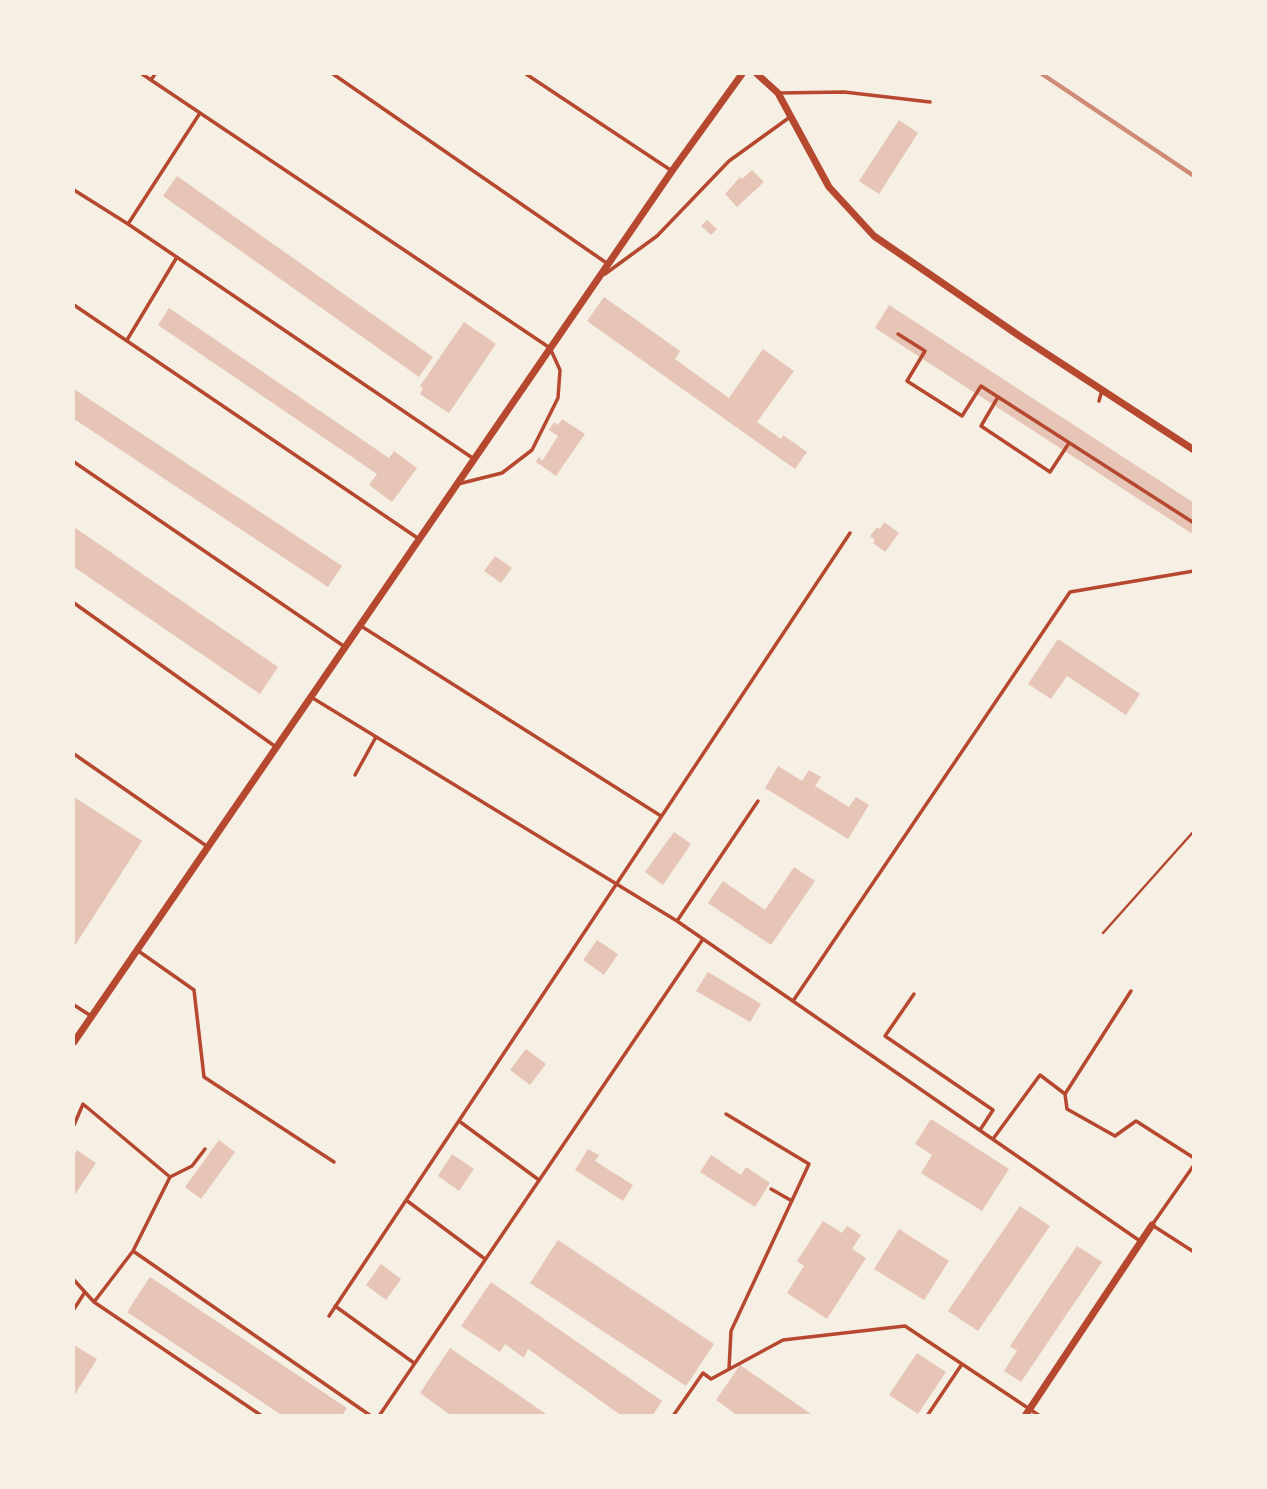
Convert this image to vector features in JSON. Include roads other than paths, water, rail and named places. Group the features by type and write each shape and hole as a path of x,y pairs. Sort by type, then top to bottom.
{"street":[{"path":"74,1042 672,171 742,74"},
{"path":"757,74 778,93 829,187 874,236 1021,337 1194,450"},
{"path":"1027,1412 1152,1225"}],"lane":[{"path":"142,74 550,348 560,370 558,398 531,450 502,473 456,485"},
{"path":"151,80 155,74"},
{"path":"333,74 608,264"},
{"path":"526,74 672,171"},
{"path":"778,93 844,92 930,102"},
{"path":"128,224 200,112"},
{"path":"597,280 657,236 729,160 792,116"},
{"path":"74,190 474,459"},
{"path":"127,340 177,257"},
{"path":"74,305 419,539"},
{"path":"898,334 925,351 907,381 961,416 981,386 1194,523"},
{"path":"1014,344 1021,337"},
{"path":"1099,401 1102,390"},
{"path":"998,397 981,426 1050,472 1069,443"},
{"path":"74,462 345,647"},
{"path":"329,1316 850,533"},
{"path":"793,1001 1070,592 1194,571"},
{"path":"74,603 276,747"},
{"path":"360,625 662,816"},
{"path":"311,697 677,921 1140,1241"},
{"path":"355,775 376,737"},
{"path":"74,754 208,847"},
{"path":"677,921 758,801"},
{"path":"379,1416 703,939"},
{"path":"137,949 194,990 204,1077 334,1162"},
{"path":"1131,991 1065,1094 1067,1109 1115,1136 1136,1121 1194,1158"},
{"path":"914,994 886,1036 993,1110 980,1130"},
{"path":"74,1005 91,1016"},
{"path":"993,1139 1040,1075 1065,1094"},
{"path":"74,1125 83,1104 170,1177"},
{"path":"726,1114 809,1164 731,1331 729,1369"},
{"path":"459,1121 539,1180"},
{"path":"94,1301 133,1251 170,1177 192,1166 205,1149"},
{"path":"1194,1165 1152,1225 1194,1252"},
{"path":"771,1189 792,1201"},
{"path":"406,1200 485,1259"},
{"path":"133,1251 371,1416"},
{"path":"74,1280 94,1301 261,1416"},
{"path":"74,1309 85,1292"},
{"path":"335,1306 414,1363"},
{"path":"674,1415 703,1373 711,1379 783,1340 905,1326 1027,1412 1040,1416"},
{"path":"927,1416 962,1364"}],"railway":[{"path":"1042,74 1194,176"}]}
